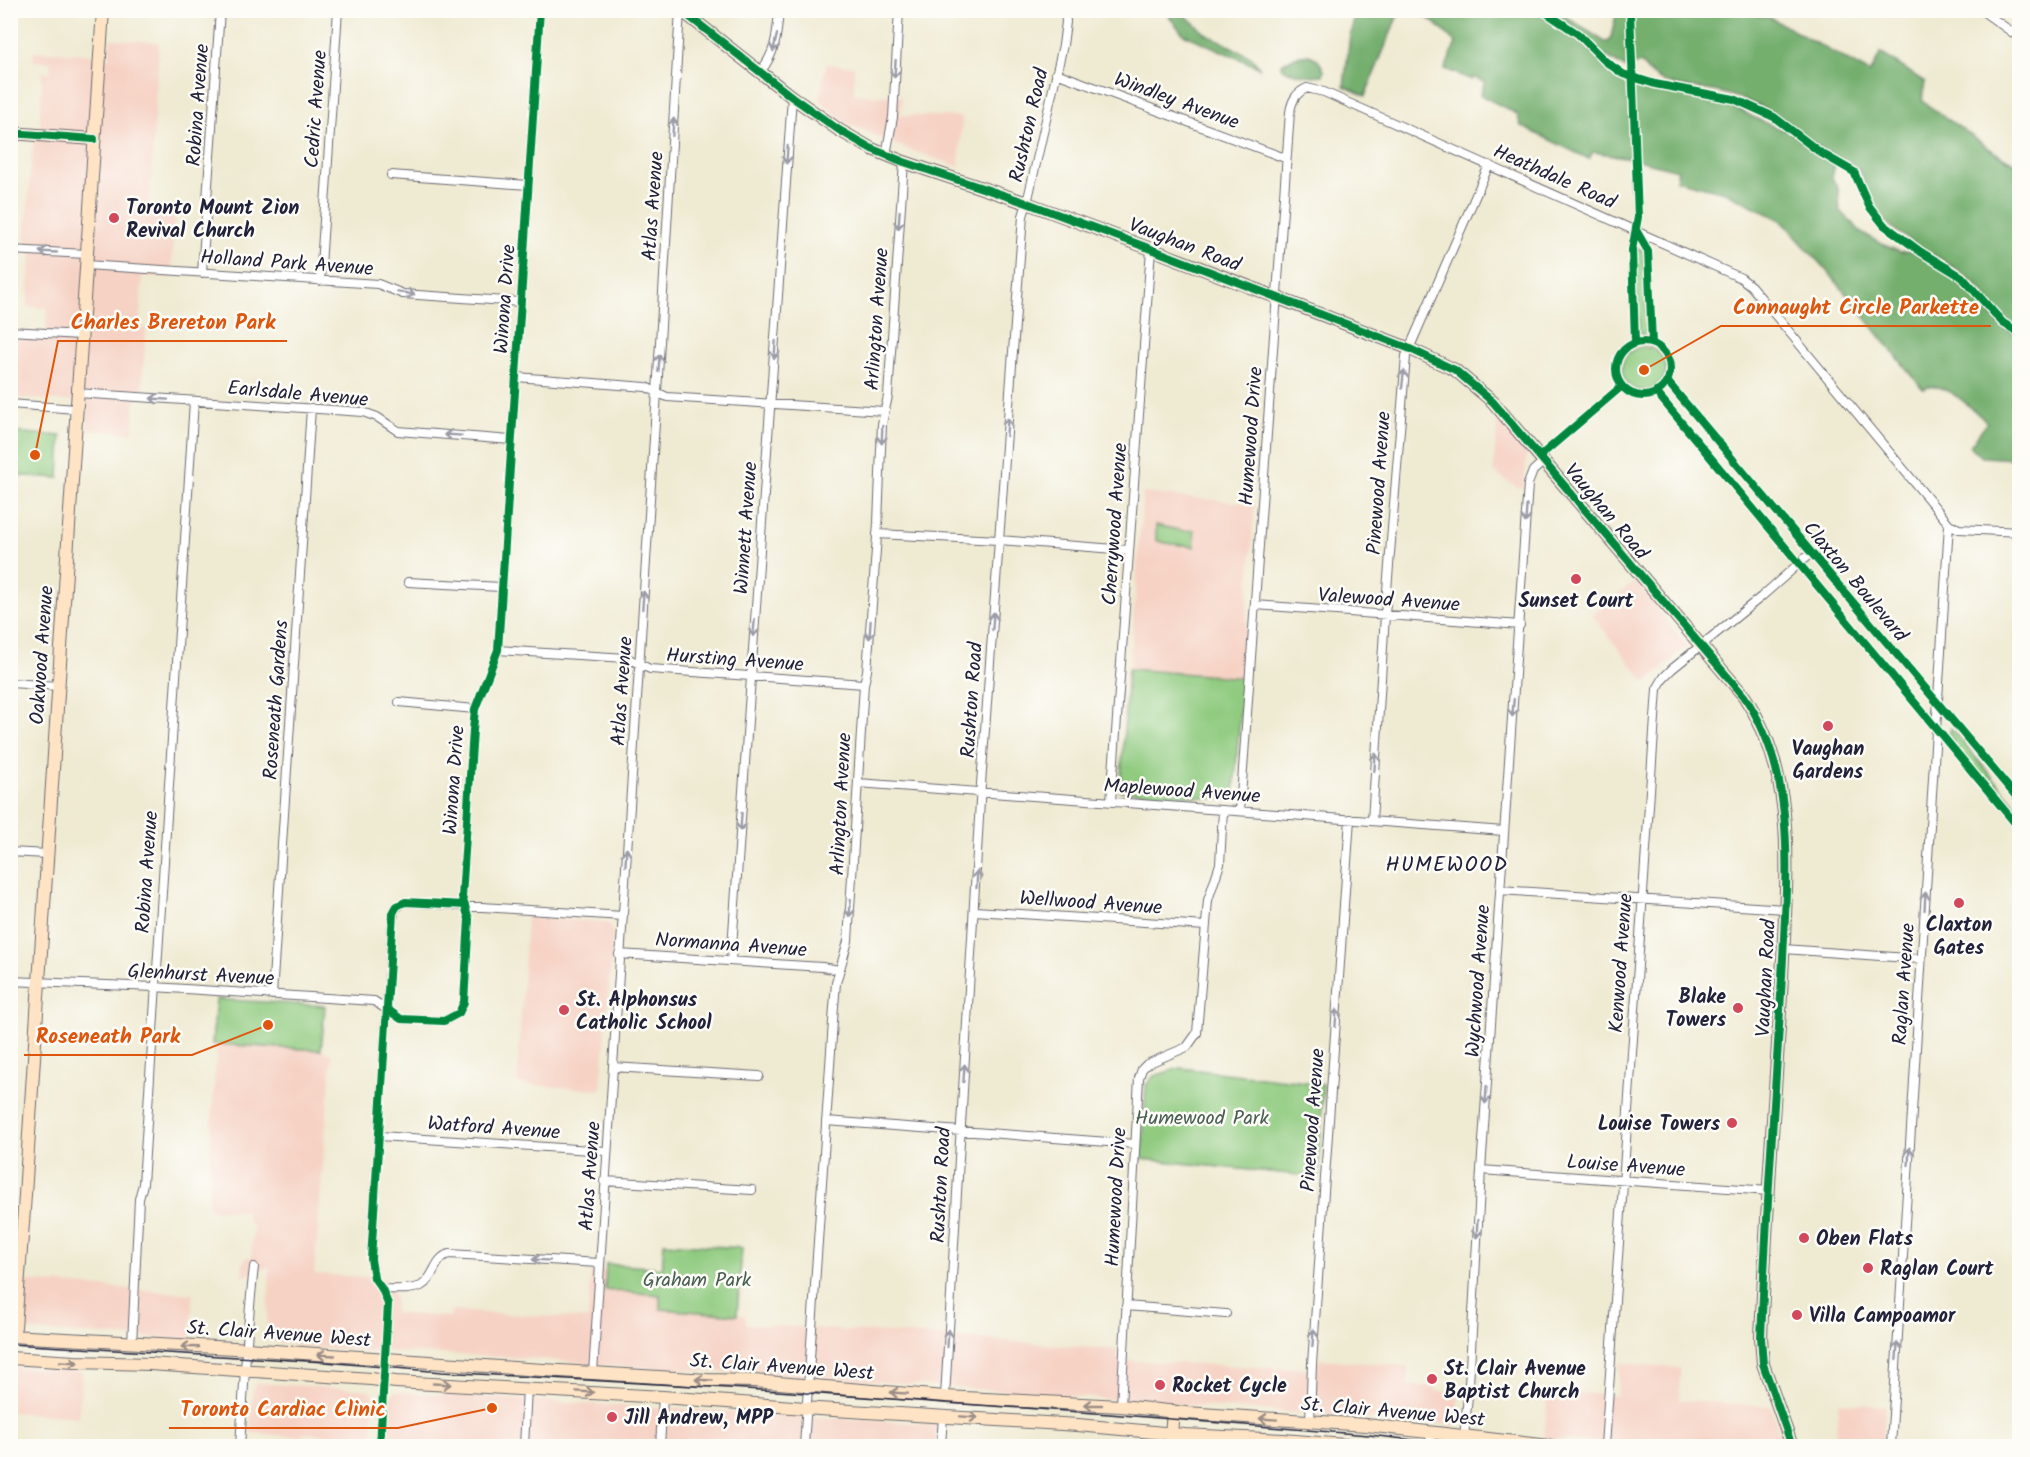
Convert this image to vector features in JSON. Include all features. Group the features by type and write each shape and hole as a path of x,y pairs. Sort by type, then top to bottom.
{"street":[{"name":"Oakwood Avenue","path":"11,1336 17,1312 103,10"},
{"name":"Robina Avenue","path":"202,273 220,10"},
{"name":"Cedric Avenue","path":"320,281 338,10"},
{"name":"Winona Drive","path":"387,1009 401,1018 444,1021 459,1013 464,1002 470,919 462,897 475,709 498,650 540,10"},
{"name":"Vaughan Road","path":"680,10 792,97 856,140 886,155 1027,203 1275,296 1441,362 1467,378 1493,402 1542,458 1744,696 1756,713 1768,741 1781,786 1786,816 1784,949 1768,1191 1761,1354 1792,1446"},
{"name":"Atlas Avenue","path":"593,1373 680,10"},
{"path":"760,72 771,58 777,33 779,10"},
{"path":"886,155 893,117 899,10"},
{"name":"Rushton Road","path":"945,1397 981,792 1022,227 1063,45 1065,10"},
{"path":"1981,10 2019,38"},
{"name":"Windley Avenue","path":"1056,72 1286,158"},
{"name":"Humewood Drive","path":"1240,811 1275,296 1292,100 1308,88 1324,92"},
{"name":"Heathdale Road","path":"1324,92 1741,278 1949,524"},
{"name":"Winnett Avenue","path":"731,961 792,97"},
{"path":"10,133 93,140"},
{"name":"Arlington Avenue","path":"804,1446 834,1006 839,970 848,941 864,684 878,534 884,411 888,396 904,162"},
{"name":"Pinewood Avenue","path":"1372,821 1384,615 1402,393 1408,348 1489,165"},
{"path":"391,175 528,185"},
{"path":"1635,342 1632,250 1636,230 1636,180"},
{"path":"1636,230 1648,251 1652,343"},
{"name":"Cherrywood Avenue","path":"1111,801 1151,249"},
{"name":"Holland Park Avenue","path":"10,250 202,273 381,284 403,294 520,302"},
{"path":"10,331 81,335"},
{"path":"1635,342 1652,343 1660,347 1670,363 1667,381 1656,392 1647,396 1629,392 1622,386 1616,369 1621,352 1635,342"},
{"path":"516,377 646,387 668,397 884,411"},
{"name":"Claxton Boulevard","path":"1667,381 2019,801"},
{"name":"Wychwood Avenue","path":"1464,1437 1528,484 1542,458 1622,386"},
{"name":"Claxton Boulevard","path":"1656,392 2019,829"},
{"name":"Earlsdale Avenue","path":"77,393 368,413 398,431 511,440"},
{"name":"Robina Avenue","path":"132,1344 139,1199 143,1184 154,987 194,401"},
{"path":"10,404 76,409"},
{"name":"Roseneath Gardens","path":"272,995 312,408"},
{"path":"1949,524 1959,529 2019,532"},
{"name":"Raglan Avenue","path":"1891,1446 1949,524"},
{"path":"878,534 1128,550"},
{"name":"Kenwood Avenue","path":"1605,1446 1657,689 1664,677 1700,645 1811,553"},
{"path":"408,582 501,588"},
{"name":"Valewood Avenue","path":"1255,605 1520,625"},
{"name":"Hursting Avenue","path":"498,650 627,658 650,669 864,684"},
{"path":"10,683 59,686"},
{"path":"399,702 475,709"},
{"name":"Maplewood Avenue","path":"858,783 1504,831"},
{"name":"Humewood Drive","path":"1121,1406 1138,1078 1147,1064 1187,1047 1197,1033 1209,895 1220,864 1223,810"},
{"name":"Pinewood Avenue","path":"1310,1422 1315,1317 1350,819"},
{"path":"10,852 47,854"},
{"path":"1500,890 1785,909"},
{"path":"380,1446 388,1310 382,1289 374,1278 371,1259 393,913 397,906 405,902 623,915"},
{"name":"Wellwood Avenue","path":"975,911 1206,926"},
{"path":"1784,949 1921,959"},
{"name":"Normanna Avenue","path":"620,954 839,970"},
{"name":"Glenhurst Avenue","path":"10,981 154,987 374,1001 387,1009"},
{"path":"613,1067 759,1076"},
{"path":"826,1121 1134,1144"},
{"name":"Watford Avenue","path":"380,1136 606,1151"},
{"name":"Louise Avenue","path":"1481,1170 1768,1191"},
{"path":"604,1180 752,1190"},
{"path":"382,1289 411,1289 419,1286 428,1280 439,1260 446,1254 599,1263"},
{"path":"240,1446 254,1266"},
{"path":"1126,1306 1226,1314"},
{"name":"St. Clair Avenue West","path":"11,1336 754,1381 945,1397 1121,1406 1173,1412 1365,1425 1550,1446"},
{"name":"St. Clair Avenue West","path":"10,1358 114,1362 384,1381 527,1388 1357,1446"},
{"path":"524,1446 527,1388"},
{"path":"660,1446 663,1397"},
{"path":"1170,1446 1173,1412"},
{"path":"941,1446 943,1416"},
{"path":"1430,1446 1431,1432"}],"shaded area":[{"path":"111,39 159,42 149,210 175,213 171,277 142,276 140,326 146,328 142,389 135,404 133,433 87,430 88,400 58,401 12,397 17,334 46,335 47,308 27,307 32,244 25,243 32,149 40,124 42,72 50,73 51,62 33,61 34,51 85,54 109,59"},
{"path":"826,64 854,66 854,94 902,97 900,115 962,117 959,167 897,145 842,121 820,100"},
{"path":"1498,419 1527,454 1523,488 1517,487 1493,472"},
{"path":"1143,493 1255,504 1232,798 1120,791"},
{"path":"1635,581 1687,646 1646,683 1592,615"},
{"name":"St. Alphonsus Catholic School","path":"527,917 606,922 610,926 613,936 601,1090 517,1084"},
{"path":"217,1044 321,1050 332,1054 314,1274 384,1278 395,1296 395,1313 450,1317 451,1311 588,1319 591,1271 606,1271 605,1290 661,1295 661,1309 745,1315 746,1324 1117,1350 1117,1360 1317,1370 1318,1359 1408,1366 1408,1385 1434,1387 1437,1391 1459,1393 1457,1425 800,1376 307,1347 266,1340 270,1266 243,1276 242,1264 247,1257 251,1257 253,1228 246,1218 246,1211 209,1209 209,1167"},
{"path":"11,1280 193,1294 190,1340 11,1330"},
{"path":"1620,1363 1680,1368 1679,1400 1770,1406 1784,1446 1638,1446 1544,1438 1548,1390 1617,1396"},
{"path":"11,1367 82,1371 79,1417 11,1412"},
{"path":"256,1383 370,1390 374,1395 372,1438 303,1433 302,1437 250,1433 253,1388"},
{"path":"395,1392 932,1424 937,1429 936,1446 388,1446 390,1397"},
{"path":"1839,1402 1886,1406 1882,1446 1834,1446"},
{"path":"1091,1438 1157,1444 1157,1446 1091,1446"}],"green space":[{"path":"1722,10 1769,17 1870,73 1881,53 1925,82 1922,101 1996,153 2019,166 2019,329 2005,321 1972,281 1907,239 1886,222 1872,204 1861,172 1853,164 1824,150 1766,109 1738,97 1666,83 1649,72 1641,63 1625,68 1598,51 1585,37 1551,11 1557,11 1605,42 1610,41 1617,11"},
{"path":"1165,11 1188,11 1186,16 1205,33 1251,57 1260,68 1183,34"},
{"path":"1356,11 1535,11 1573,35 1624,79 1644,85 1718,98 1777,128 1788,130 1825,159 1835,164 1832,178 1838,189 1840,210 1861,232 1900,252 1913,251 1941,266 1960,279 2002,327 2019,336 2019,456 2015,459 1982,457 1970,446 1987,422 1949,391 1931,387 1923,389 1834,279 1781,220 1725,192 1676,180 1678,170 1631,158 1593,152 1589,159 1521,126 1517,114 1480,95 1485,82 1473,77 1472,80 1445,69 1456,43 1437,25 1423,16 1408,13 1398,15 1365,96 1344,86 1350,35"},
{"path":"1309,55 1320,63 1324,71 1323,75 1301,75 1281,67 1281,64 1295,57"},
{"path":"1638,249 1643,250 1644,253 1647,330 1643,335 1639,330 1636,253"},
{"path":"1644,347 1653,348 1660,353 1665,360 1665,378 1660,385 1653,390 1644,391 1635,390 1628,385 1623,378 1622,369 1623,360 1628,353 1635,348"},
{"path":"11,432 61,436 59,478 11,475"},
{"path":"1156,525 1183,531 1194,530 1195,547 1156,540"},
{"path":"1128,669 1243,678 1232,798 1120,791"},
{"path":"1951,728 2019,809 2019,822 1952,741 1949,734"},
{"path":"216,999 325,1006 321,1050 212,1044"},
{"name":"Humewood Park","path":"1180,1068 1323,1084 1319,1177 1142,1159 1146,1085 1154,1076"},
{"name":"Graham Park","path":"664,1243 742,1248 737,1315 660,1309 660,1295 605,1290 606,1264 662,1268"}],"tram line":[{"path":"10,1344 325,1362 442,1372 746,1389 1109,1414 1369,1435 1467,1446"}],"cycle path":[{"path":"387,1009 401,1019 444,1021 459,1013 464,1002 469,919 462,897 473,730 475,709 498,650 540,10"},
{"path":"681,10 792,97 839,130 872,149 1151,249 1408,348 1455,370 1493,402 1744,696 1760,724 1771,753 1779,782 1786,844 1783,955 1761,1337 1763,1364 1792,1446"},
{"path":"1542,10 1578,34 1605,61 1623,74 1655,84 1734,99 1774,117 1821,153 1854,172 1869,206 1884,225 1921,252 1962,277 2003,323 2020,333"},
{"path":"1630,10 1638,217 1632,250 1635,342"},
{"path":"10,133 94,139"},
{"path":"1636,230 1648,251 1652,343"},
{"path":"1638,342 1648,342 1658,346 1666,354 1670,369 1666,384 1658,392 1648,396 1638,396 1628,392 1620,384 1616,374 1616,364 1620,354 1628,346 1638,342"},
{"path":"1667,381 2020,801"},
{"path":"1540,456 1622,386"},
{"path":"1656,392 2020,829"},
{"path":"380,1446 388,1304 382,1289 374,1278 371,1259 393,913 397,906 405,902 465,905"}],"place":[{"name":"Toronto Mount Zion Revival Church","path":"114,218"},
{"name":"Connaught Circle Parkette","path":"1644,370"},
{"name":"Charles Brereton Park","path":"35,455"},
{"name":"Sunset Court","path":"1576,579"},
{"name":"Vaughan Gardens","path":"1828,726"},
{"name":"Claxton Gates","path":"1959,903"},
{"name":"Blake Towers","path":"1738,1008"},
{"name":"St. Alphonsus Catholic School","path":"564,1010"},
{"name":"Roseneath Park","path":"268,1025"},
{"name":"Louise Towers","path":"1732,1123"},
{"name":"Oben Flats","path":"1804,1238"},
{"name":"Raglan Court","path":"1868,1268"},
{"name":"Villa Campoamor","path":"1797,1315"},
{"name":"St. Clair Avenue Baptist Church","path":"1432,1379"},
{"name":"Rocket Cycle","path":"1160,1385"},
{"name":"Toronto Cardiac Clinic","path":"492,1408"},
{"name":"Jill Andrew, MPP","path":"612,1417"}],"district":[{"name":"HUMEWOOD","path":"1447,864"}]}
